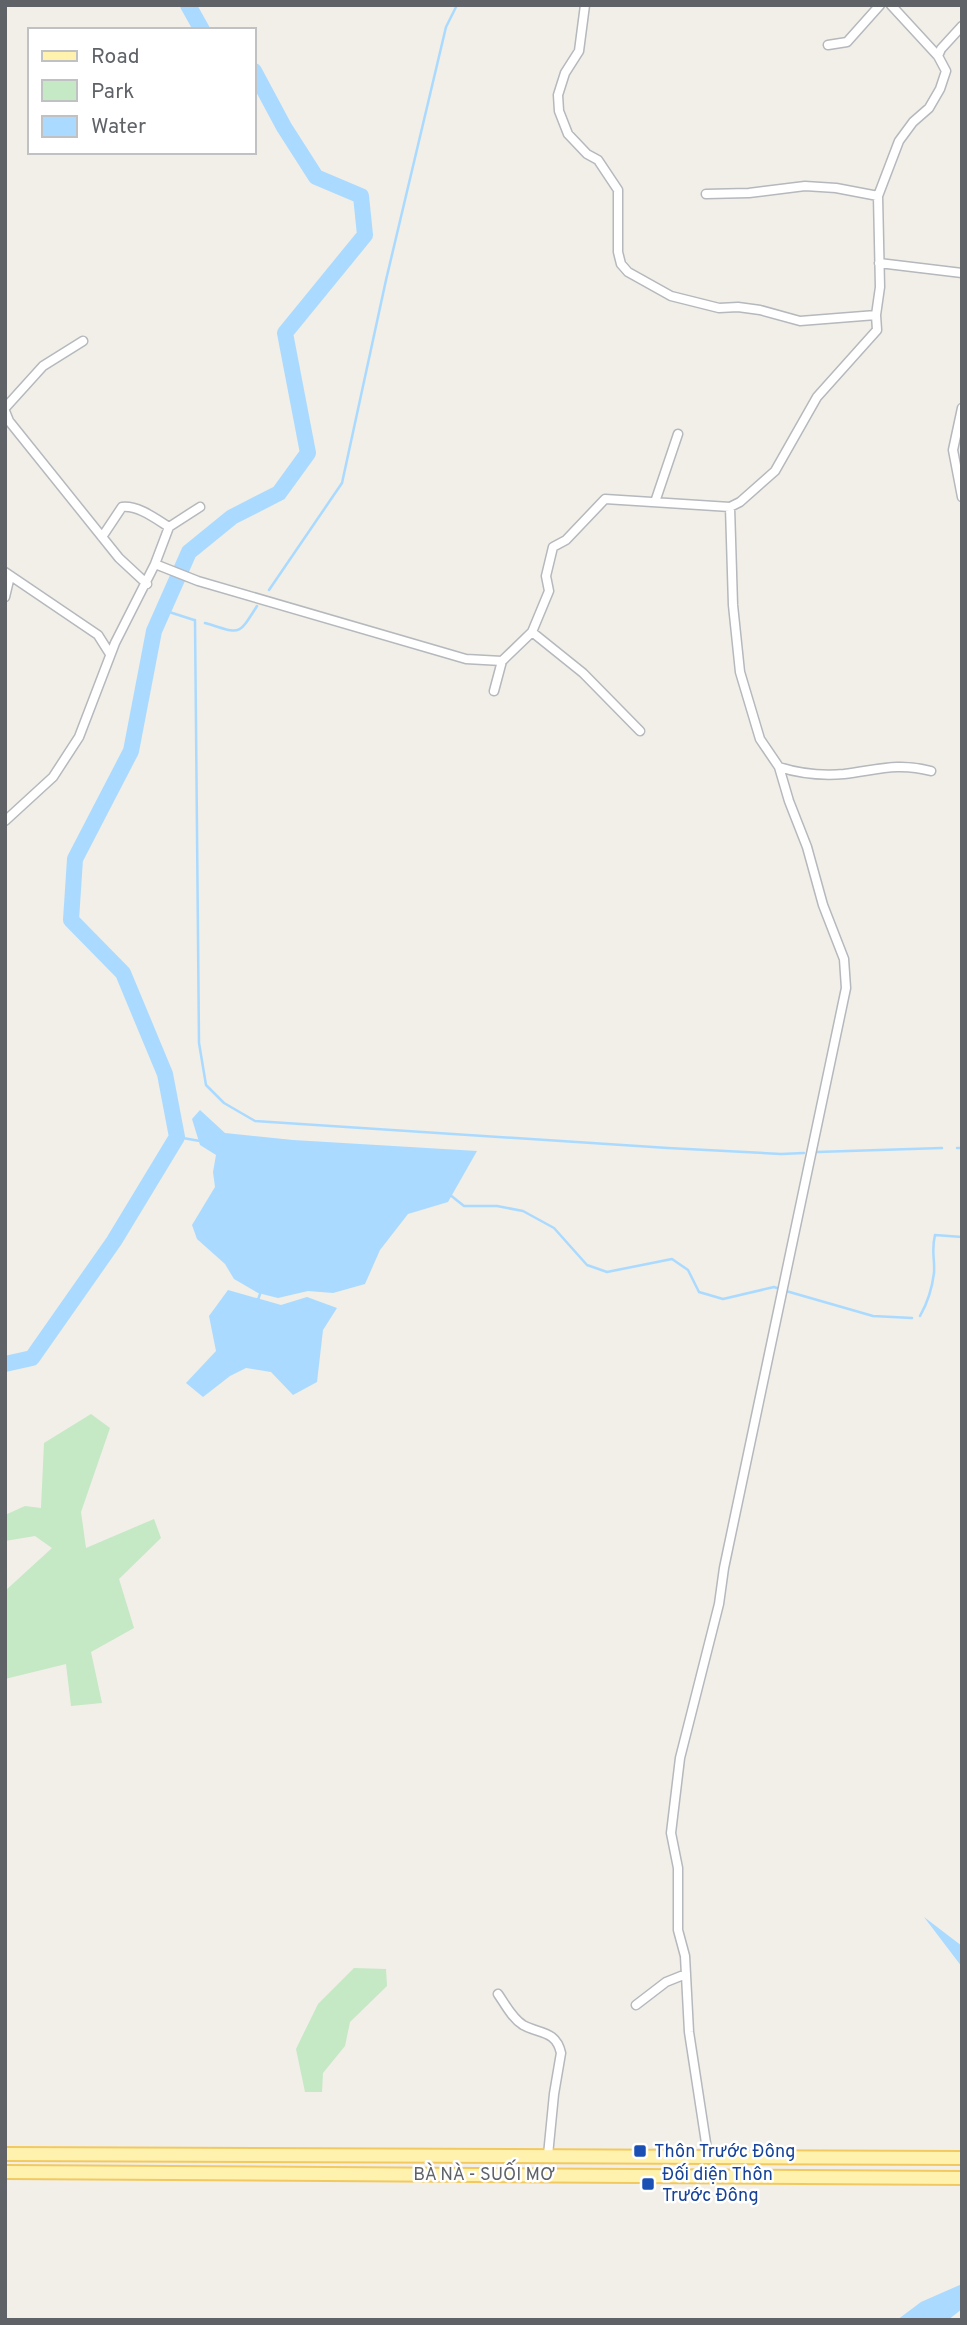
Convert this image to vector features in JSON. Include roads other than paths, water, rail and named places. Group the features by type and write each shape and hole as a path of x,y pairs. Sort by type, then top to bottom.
{"main road":[{"name":"BÀ NÀ - SUỐI MƠ","path":"5,2154 962,2158"},
{"path":"146,2172 147,2155"},
{"path":"709,2156 710,2176"},
{"name":"BÀ NÀ - SUỐI MƠ","path":"5,2172 962,2178"}],"street":[{"path":"585,5 579,51 565,73 558,95 559,111 568,134 587,154 597,160 618,190 618,252 621,264 628,272 671,296 709,306 760,310 800,321 876,315"},
{"path":"828,45 847,43 880,5"},
{"path":"494,691 502,661 532,632 549,591 546,576 554,547 566,540 605,499 730,507 748,497 779,465 817,397 877,330 880,287 878,195 900,141 929,108 946,71 938,56 891,5"},
{"path":"938,56 962,26"},
{"path":"706,194 748,193 804,186 878,195"},
{"path":"879,263 962,273"},
{"path":"83,341 43,366 5,410 9,421 119,558 147,584"},
{"path":"962,408 953,450 962,497"},
{"path":"654,502 678,433"},
{"path":"102,537 122,508 130,506 169,527"},
{"path":"709,2156 689,2032 685,1956 678,1930 678,1868 671,1833 680,1758 719,1604 724,1568 846,988 844,959 823,905 807,846 779,767 760,739 740,672 733,606 730,507"},
{"path":"5,821 53,777 79,737 110,654 156,565 169,527 200,508"},
{"path":"156,565 197,580 466,659 502,661"},
{"path":"5,597 8,574 98,635 110,654"},
{"path":"532,632 583,673 640,732"},
{"path":"779,767 800,774 816,775 897,766 931,771"},
{"path":"636,2005 666,1982 686,1974"},
{"path":"498,1994 522,2024 553,2036 560,2046 548,2155"}],"water":[{"path":"200,1110 225,1133 293,1140 477,1151 448,1202 408,1214 380,1250 365,1284 333,1293 308,1291 278,1298 258,1293 234,1279 225,1264 197,1239 192,1225 215,1187 213,1172 216,1155 200,1145 192,1119"},
{"path":"228,1290 281,1305 307,1297 337,1308 323,1330 317,1382 293,1395 271,1372 246,1368 230,1376 203,1397 186,1383 216,1351 209,1316"},
{"path":"924,1917 962,1946 962,1967"},
{"path":"962,2284 962,2309 948,2320 897,2320 921,2302"}],"waterway":[{"path":"188,5 201,28"},
{"path":"269,590 342,483 386,280 446,27 457,5"},
{"path":"5,1364 32,1358 114,1241 177,1137 165,1074 123,973 71,920 75,859 131,751 154,631 189,552 232,517 279,493 308,453 285,333 365,235 361,196 316,177 284,127 256,75"},
{"path":"205,623 237,630 245,624 257,606"},
{"path":"163,610 194,620"},
{"path":"195,620 199,1043 206,1085 224,1103 255,1121 668,1148 804,1153"},
{"path":"177,1137 200,1141"},
{"path":"817,1152 942,1148"},
{"path":"957,1148 962,1148"},
{"path":"449,1194 464,1206 497,1206 523,1211 554,1228 587,1265 607,1272 672,1259 688,1270 699,1292 723,1299 774,1287 780,1289"},
{"path":"920,1316 931,1290 935,1235 962,1237"},
{"path":"786,1291 873,1316 912,1318"},
{"path":"258,1300 260,1294"}],"place":[{"name":"Thôn Trước Đông","path":"640,2151"},
{"name":"Đối diện Thôn Trước Đông","path":"648,2184"}]}
